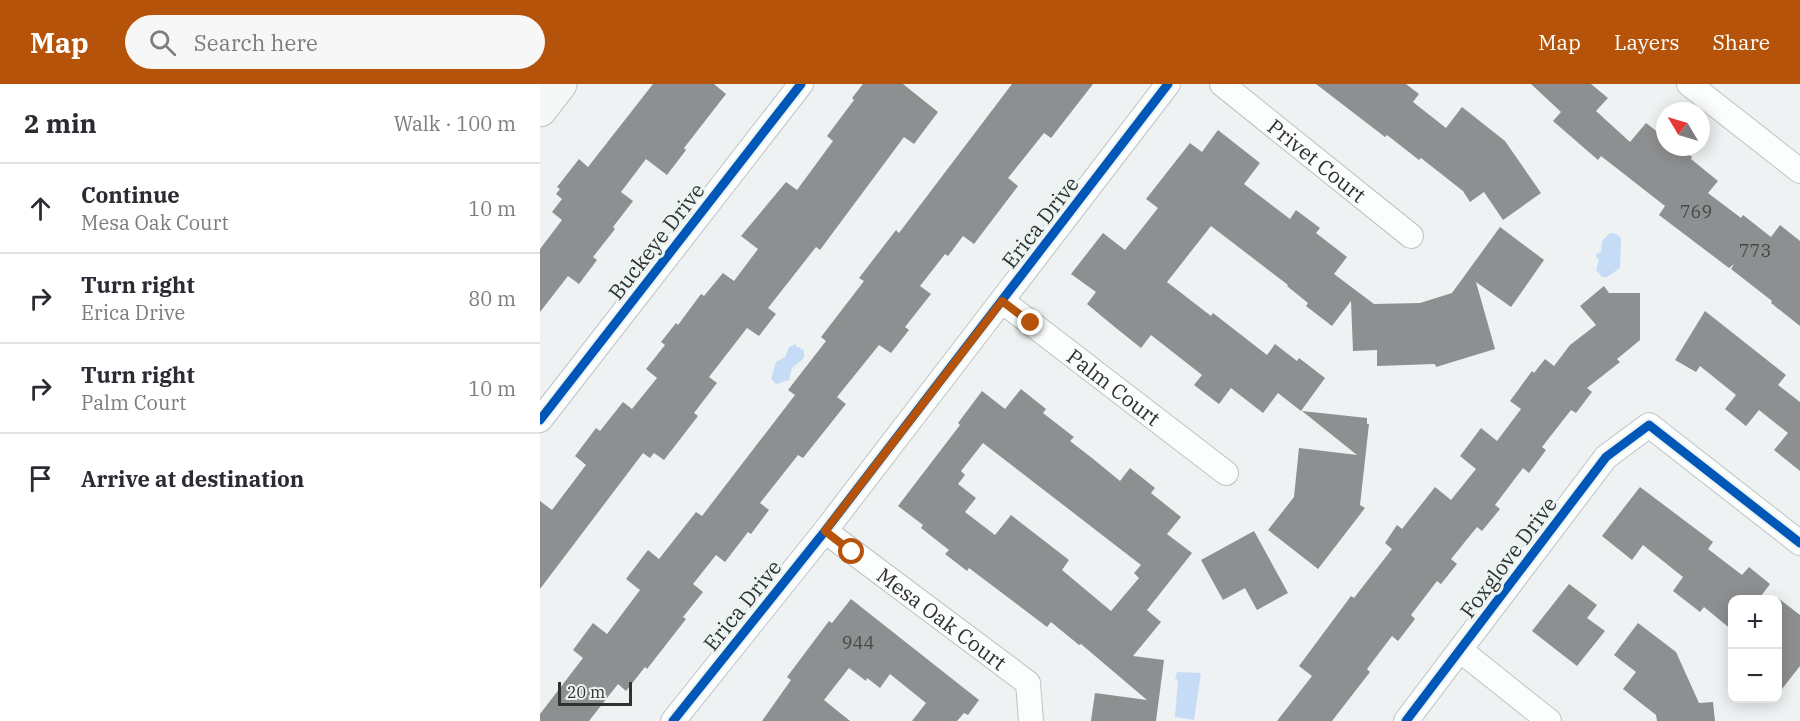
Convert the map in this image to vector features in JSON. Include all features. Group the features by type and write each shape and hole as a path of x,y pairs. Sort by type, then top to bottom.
{"main road":[{"path":"540,110 560,84"}],"street":[{"name":"Buckeye Drive","path":"540,420 801,84"},
{"name":"Erica Drive","path":"673,721 825,531 1168,84"},
{"name":"Privet Court","path":"1222,84 1411,236"},
{"path":"1689,84 1800,171"},
{"name":"Palm Court","path":"1002,301 1226,473"},
{"name":"Foxglove Drive","path":"1406,721 1606,457 1649,425 1800,543"},
{"name":"Mesa Oak Court","path":"825,531 1028,683 1031,721"},
{"path":"1460,650 1550,721"}],"water":[{"path":"1610,233 1617,234 1621,238 1620,268 1607,277 1602,277 1596,270 1599,260 1596,254 1601,252 1602,241"},
{"path":"796,344 804,350 804,358 792,368 789,380 776,384 771,379 776,362 785,357 789,347"},
{"path":"1177,672 1201,673 1194,720 1175,717"}],"building":[{"path":"653,84 714,84 726,94 684,148 686,150 667,175 646,159 621,192 633,201 593,257 597,260 579,284 568,276 540,312 540,249 562,220 552,212 562,199 556,194 560,189 557,187 579,159 588,167"},
{"path":"863,84 903,84 938,112 914,144 904,137 820,250 816,247 768,308 776,314 759,336 747,328 709,377 717,383 694,413 698,416 664,460 654,453 650,458 643,453 540,589 540,501 552,510 586,465 575,456 596,428 600,431 623,402 632,409 657,378 646,369 665,345 661,342 676,323 678,325 701,294 704,296 723,273 734,281 758,249 741,236 786,182 797,190 833,141 827,136"},
{"path":"1012,84 1093,84 1051,138 1044,133 1008,178 1018,186 974,244 963,236 948,256 945,254 920,286 931,294 905,327 909,330 891,353 879,345 837,397 846,404 803,458 798,455 760,503 769,510 751,534 748,532 725,562 716,555 693,584 703,592 683,617 686,619 647,669 645,667 626,691 618,684 589,721 540,721 540,714 583,658 573,650 593,623 607,634 640,590 626,579 648,550 659,559 696,512 702,516 795,395 788,390 826,341 821,337 864,281 859,278 896,230 899,233"},
{"path":"1316,84 1406,84 1419,94 1413,102 1446,128 1462,107 1505,141 1541,193 1503,220 1484,192 1470,202 1463,191 1421,158 1419,160 1387,135 1385,137"},
{"path":"1531,84 1591,84 1608,98 1596,111 1630,142 1646,123 1656,131 1656,156 1691,156 1691,159 1718,181 1708,193 1741,218 1743,215 1771,237 1780,225 1800,241 1800,326 1731,269 1734,264 1729,268 1659,215 1665,206 1601,156 1598,160 1553,121 1561,112"},
{"path":"1218,130 1260,163 1244,184 1290,219 1296,210 1320,228 1316,233 1347,257 1334,274 1374,304 1420,303 1452,293 1500,227 1544,260 1511,307 1476,282 1495,349 1436,367 1435,364 1377,366 1377,350 1353,351 1351,301 1332,326 1306,306 1308,303 1288,285 1211,226 1167,282 1211,316 1213,313 1267,355 1275,344 1297,361 1299,358 1325,378 1301,411 1278,393 1263,413 1231,388 1219,404 1194,385 1202,375 1151,335 1141,348 1087,304 1096,292 1071,274 1103,233 1125,250 1158,208 1146,199 1190,143 1202,152"},
{"path":"1604,286 1609,293 1640,293 1640,340 1617,359 1620,362 1587,388 1592,392 1576,413 1571,410 1542,447 1546,450 1529,473 1523,468 1495,505 1500,509 1482,531 1477,527 1451,559 1457,564 1441,584 1437,581 1411,615 1415,619 1398,641 1392,636 1367,669 1370,672 1332,721 1277,721 1312,676 1299,666 1351,596 1354,598 1392,549 1385,543 1397,525 1402,529 1435,487 1451,500 1476,469 1460,456 1481,428 1497,441 1521,409 1510,401 1532,371 1534,373 1545,359 1554,366 1570,345 1596,325 1580,306"},
{"path":"1705,311 1786,375 1778,385 1800,402 1800,471 1774,450 1788,433 1759,410 1746,426 1725,409 1736,395 1700,366 1696,372 1675,360"},
{"path":"1021,389 1046,409 1043,413 1074,437 1070,441 1120,481 1130,468 1155,488 1151,493 1181,517 1167,534 1192,553 1147,610 1161,622 1133,656 1164,660 1156,721 1091,721 1095,693 1147,700 1081,644 1079,645 1051,622 1047,627 969,568 967,571 945,554 949,550 921,528 923,525 898,506 960,425 958,423 982,391 1005,409","holes":["983,443 1141,565 1134,573 1139,578 1111,611 1062,570 1069,560 1011,515 995,535 965,512 976,498 958,484 965,475 961,471"]},
{"path":"1302,411 1367,418 1367,424 1369,424 1360,505 1365,508 1318,569 1268,530 1294,497 1299,448 1357,455"},
{"path":"1640,487 1713,542 1708,549 1742,575 1749,567 1770,584 1762,595 1728,595 1728,627 1704,607 1700,612 1673,591 1683,577 1643,545 1632,560 1602,536"},
{"path":"1254,531 1288,593 1257,610 1245,588 1223,600 1201,560"},
{"path":"1569,584 1597,605 1587,618 1605,631 1577,666 1532,631"},
{"path":"851,599 979,700 968,715 964,713 957,721 912,721 926,703 890,674 880,688 849,668 824,700 850,721 762,721 791,680 787,677 829,621 832,623"},
{"path":"1782,601 1800,615 1800,666 1782,689"},
{"path":"1638,623 1676,652 1699,703 1713,702 1715,721 1657,721 1656,715 1623,689 1636,672 1614,655"}],"cycle path":[{"path":"540,420 801,84"},
{"path":"673,721 825,531 1168,84"},
{"path":"1406,721 1606,457 1649,425 1800,543"}],"route":[{"path":"852,552 825,531 1002,301 1031,323"}]}
